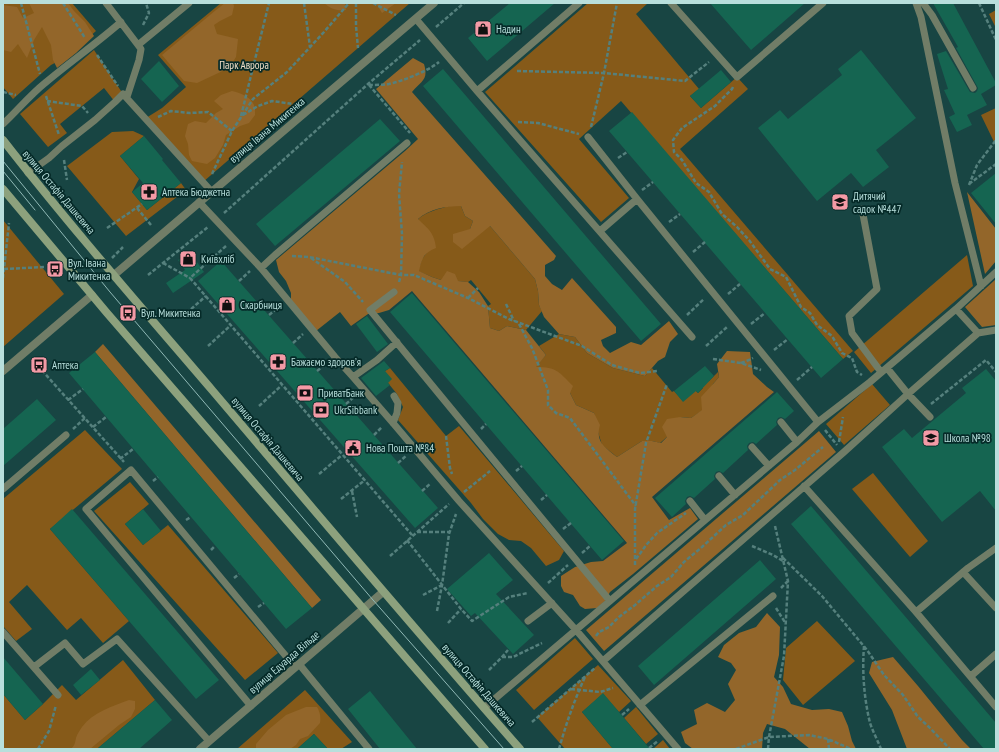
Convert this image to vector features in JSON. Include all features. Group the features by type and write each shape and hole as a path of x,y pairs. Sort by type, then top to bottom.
{"street":[{"name":"вулиця Івана Микитенка","path":"114,274 434,3"},
{"name":"вулиця Остафія Дашкевича","path":"3,140 28,173 383,592 520,749"},
{"path":"3,189 92,295 485,749"},
{"path":"3,371 92,295"},
{"name":"вулиця Едуарда Вільде","path":"200,749 383,592"}],"lane":[{"path":"106,3 141,49 127,97"},
{"path":"138,45 189,3"},
{"path":"477,91 579,3"},
{"path":"671,3 738,77 823,3"},
{"path":"916,3 921,17 957,193 981,286"},
{"path":"923,3 932,15 973,88"},
{"path":"416,19 692,337"},
{"path":"3,124 43,84 102,39 121,22"},
{"path":"28,173 49,158 116,102 123,94 212,192"},
{"path":"588,137 818,422"},
{"path":"261,268 405,144"},
{"path":"600,230 637,199"},
{"path":"199,202 261,268 315,335 458,499 576,630 678,749"},
{"path":"862,209 877,289 849,316 852,333 884,370 930,417"},
{"path":"484,708 769,466 818,422 870,382 956,309 996,272"},
{"path":"394,292 370,310 610,601"},
{"path":"956,309 978,333"},
{"path":"603,662 978,333 996,330"},
{"path":"353,377 377,360 397,342"},
{"path":"393,423 397,413 398,403 394,396"},
{"path":"781,422 796,442"},
{"path":"3,488 66,434"},
{"path":"752,447 769,466"},
{"path":"251,706 86,509 131,470 369,749"},
{"path":"719,476 735,494"},
{"path":"804,486 916,612 996,707"},
{"path":"692,504 705,520"},
{"path":"916,612 963,572 996,548"},
{"path":"963,572 996,608"},
{"path":"640,705 771,598"},
{"path":"528,620 552,603"},
{"path":"3,632 58,695"},
{"path":"34,667 64,643 83,664 117,639 209,741"},
{"path":"971,676 996,654"}],"path":[{"path":"21,3 62,146 67,180"},
{"path":"140,31 148,13 146,3"},
{"path":"242,117 269,3"},
{"path":"304,3 310,47"},
{"path":"212,174 232,131 253,99 287,72 348,3"},
{"path":"356,3 358,48"},
{"path":"373,3 396,15"},
{"path":"148,276 215,220 464,3"},
{"path":"503,120 538,123 573,131 588,137 604,73 617,3"},
{"path":"979,3 996,40"},
{"path":"369,85 388,84 416,75 434,67 447,55"},
{"path":"500,71 604,73 685,81 718,55"},
{"path":"738,77 732,89 715,106 682,128 673,140 674,152 682,160 696,183 709,192 722,214 749,240 770,269 786,277 801,307 810,313 817,325 832,336 842,353 852,358 857,372 870,382"},
{"path":"369,85 414,136 405,144 399,194 402,234 401,275 394,292"},
{"path":"242,117 258,106 272,101 293,104"},
{"path":"148,121 171,111 190,113 208,112 232,131"},
{"path":"969,184 977,165 996,140"},
{"path":"957,193 996,164"},
{"path":"107,228 142,204"},
{"path":"137,208 151,225"},
{"path":"3,278 9,222"},
{"path":"190,278 234,240"},
{"path":"275,255 310,257 401,275 414,275 468,298 509,319 582,346 612,365 640,373 656,371"},
{"path":"310,257 345,282 370,310"},
{"path":"163,263 190,278 412,536"},
{"path":"4,269 45,267"},
{"path":"719,300 740,284"},
{"path":"468,298 478,288"},
{"path":"679,322 712,291"},
{"path":"182,317 206,296"},
{"path":"506,304 514,321"},
{"path":"743,330 765,313"},
{"path":"706,346 735,320"},
{"path":"519,323 532,348 548,390 548,405 556,413 570,418 636,506"},
{"path":"208,346 231,325"},
{"path":"765,357 788,339"},
{"path":"713,359 741,363 780,375"},
{"path":"924,410 986,360 996,372"},
{"path":"38,366 131,470"},
{"path":"789,386 812,368"},
{"path":"636,579 636,506 646,443 667,384"},
{"path":"259,406 282,385"},
{"path":"68,400 83,389"},
{"path":"838,446 845,401"},
{"path":"93,427 106,417"},
{"path":"66,434 85,418"},
{"path":"818,422 844,452"},
{"path":"446,436 452,475"},
{"path":"589,645 599,632 610,627 619,617 636,605 657,586 671,577 684,562 726,526 743,515 780,480 823,447"},
{"path":"120,458 133,449"},
{"path":"319,474 342,455"},
{"path":"390,556 407,540 498,465"},
{"path":"342,499 365,480"},
{"path":"352,491 356,518"},
{"path":"437,611 450,532 458,511 458,499"},
{"path":"635,559 657,533 692,504"},
{"path":"768,749 784,656 788,581 772,514"},
{"path":"417,532 450,532"},
{"path":"407,540 472,621 509,597 540,590 575,558"},
{"path":"736,545 749,545 783,560 822,596 864,646 884,674 903,695 918,717 950,749"},
{"path":"423,595 442,585"},
{"path":"771,598 786,624"},
{"path":"448,623 461,609"},
{"path":"502,657 513,657 543,642"},
{"path":"864,646 863,661 865,696 870,725 881,749"},
{"path":"489,670 508,650"},
{"path":"532,722 603,662"},
{"path":"559,749 579,690 585,677"},
{"path":"570,689 600,692 624,686"},
{"path":"38,749 49,731 58,695"},
{"path":"736,749 769,737 809,735 828,739 851,749"},
{"path":"828,739 829,749"}],"green space":[{"path":"3,3 72,3 96,31 66,57 51,65 13,99 3,87"},
{"name":"Парк Аврора","path":"221,3 410,3 203,182 146,118 162,108 186,87 158,55"},
{"path":"588,3 648,3 636,14 699,89 690,96 701,108 737,77 748,89 680,149 853,351 843,359 621,101 579,139 629,198 601,222 485,92"},
{"path":"996,10 996,28 989,14"},
{"path":"94,50 123,94 115,102 104,88 60,124 67,133 48,147 20,114"},
{"path":"996,108 996,146 981,115"},
{"path":"133,131 144,136 120,156 139,179 132,192 147,210 181,183 186,190 126,236 67,166 112,132"},
{"path":"450,206 461,206 465,216 473,221 470,229 490,226 535,279 539,305 542,311 526,330 507,326 499,331 490,328 488,306 491,304 471,280 468,282 441,280 418,271 422,259 428,251 418,219 429,212"},
{"path":"3,220 64,294 3,347"},
{"path":"967,255 973,286 871,373 854,352"},
{"path":"559,334 575,337 587,353 613,368 645,376 652,368 672,392 674,391 683,401 693,388 698,393 703,388 700,385 709,381 718,372 719,377 713,384 703,410 691,418 680,417 667,437 660,443 642,441 617,457 602,445 594,413 576,405 570,393 535,367 546,355 539,346"},
{"path":"390,368 446,436 459,426 564,551 559,560 546,566 531,548 521,541 509,540 498,534 483,519 471,503 398,420 403,407 397,394 388,383 385,371"},
{"path":"872,384 890,405 844,445 826,424"},
{"path":"85,430 122,469 50,529 129,621 103,643 81,618 67,630 27,585 9,602 32,629 16,641 3,626 3,499"},
{"path":"873,473 928,541 910,557 852,489"},
{"path":"130,482 149,504 125,524 143,545 168,525 278,653 245,680 94,511"},
{"path":"817,621 855,661 803,705 783,680 786,648"},
{"path":"575,638 593,659 534,710 516,690"},
{"path":"123,660 155,700 97,749 3,749 3,694 25,720 62,685 76,700"},
{"path":"598,665 631,701 619,712 603,694 582,712 613,749 565,749 537,717"},
{"path":"305,690 352,742 341,749 328,749 314,734 297,749 237,749"},
{"path":"636,707 658,734 646,744 624,718"},
{"path":"663,740 670,749 653,749"}],"shaded area":[{"path":"29,3 68,3 85,22 94,36 57,68 53,60 51,45 42,27 34,40 27,58 18,44 11,52 3,50 3,5 17,7 23,18 34,13"},
{"path":"225,3 233,3 234,6 232,15 214,25 217,34 238,39 236,57 229,68 197,83 184,81 162,55"},
{"path":"324,3 345,3 346,10 334,9"},
{"path":"376,3 396,3 382,13"},
{"path":"413,58 424,64 426,74 423,80 412,92 556,256 554,260 545,265 545,276 552,284 562,290 572,278 616,327 616,333 601,340 603,346 610,353 631,342 641,345 669,321 678,334 670,342 665,357 658,361 645,376 613,368 587,353 575,337 559,334 544,317 539,305 535,279 490,226 462,249 453,242 453,234 470,229 473,221 465,216 461,206 438,209 418,219 432,234 436,248 426,254 419,271 441,280 447,271 455,274 458,281 468,282 479,292 488,306 490,328 499,331 507,326 526,330 546,355 536,367 549,368 557,371 573,386 570,393 576,405 594,413 600,425 600,440 605,447 617,457 642,441 661,443 667,437 662,427 667,419 680,417 691,418 702,410 701,397 719,377 717,364 727,351 750,352 753,374 774,392 652,497 669,520 690,508 698,519 610,592 605,601 597,608 585,609 580,606 573,595 564,592 561,586 561,576 575,567 591,562 603,561 627,543 412,291 389,310 368,314 351,326 340,312 316,331 291,300 291,293 286,281 279,272 276,260 418,139 376,89"},
{"path":"232,91 250,99 254,105 255,115 249,123 240,126 226,135 223,145 215,158 207,164 192,161 189,155 188,144 185,136 188,124 195,121 206,123 216,113 223,109 214,101 221,95"},
{"path":"967,192 996,229 996,261 985,274"},
{"path":"996,279 996,325 982,327 965,307"},
{"path":"103,344 321,600 312,608 95,352"},
{"path":"819,431 836,452 604,651 586,630"},
{"path":"767,613 780,627 779,655 774,677 783,687 791,704 812,710 829,709 842,712 856,749 810,749 785,729 767,724 763,733 762,749 693,749 685,743 681,732 697,724 694,710 707,703 725,712 735,700 728,684 736,670 731,663 718,657 724,645 739,633 756,627"},
{"path":"893,657 971,749 907,749 892,710 869,673 872,662"},
{"path":"129,700 135,701 135,709 131,717 90,749 71,749 79,731 92,717 97,713"},
{"path":"306,707 317,707 320,713 320,723 308,736 300,739 296,745 290,749 256,749 256,744 268,730 286,715"}],"building":[{"path":"510,3 555,3 487,61 468,38"},
{"path":"710,3 805,3 751,50"},
{"path":"933,3 953,3 996,83 996,85 981,94 987,105 967,115 972,125 957,132 949,117 955,114 944,90 948,89 937,54 946,51 970,92 975,93 978,88 956,48 958,47"},
{"path":"861,50 916,118 876,150 889,167 863,187 851,173 817,201 758,128 780,110 788,119 842,75 838,69"},
{"path":"159,61 179,86 162,102 141,79"},
{"path":"443,69 661,324 641,341 423,86"},
{"path":"721,70 731,82 701,108 690,96"},
{"path":"632,112 843,359 821,378 609,131"},
{"path":"380,119 400,141 275,246 256,224"},
{"path":"144,136 181,183 147,210 132,192 143,183 120,156"},
{"path":"996,173 996,224 971,193"},
{"path":"190,252 204,272 173,293 166,283 185,270 178,260"},
{"path":"221,261 438,508 415,528 198,281"},
{"path":"412,293 624,541 602,560 390,312"},
{"path":"367,316 388,344 377,352 356,324"},
{"path":"95,352 312,608 286,629 69,373"},
{"path":"384,361 390,368 385,371 392,379 388,383 390,385 376,396 361,378"},
{"path":"705,366 714,376 698,393 696,391 683,402 674,391"},
{"path":"986,369 996,381 996,511 980,491 942,522 882,447 904,429 912,438 966,393 962,388"},
{"path":"777,392 794,411 785,419 781,417 778,418 776,422 777,425 756,444 753,442 749,443 747,446 748,450 723,473 719,471 716,472 714,476 715,479 694,498 690,496 687,497 685,501 686,504 672,517 655,498"},
{"path":"37,399 56,420 3,466 3,429"},
{"path":"811,506 996,723 996,749 984,749 791,524"},
{"path":"72,509 219,680 196,699 50,529"},
{"path":"143,509 161,531 143,545 125,524"},
{"path":"489,553 513,580 496,594 534,635 513,654 475,613 471,616 447,589"},
{"path":"760,560 776,579 654,685 638,666"},
{"path":"3,657 43,704 25,720 3,694"},
{"path":"91,669 100,680 81,695 73,685"},
{"path":"370,691 417,749 380,749 348,709"},
{"path":"603,693 650,749 613,749 582,712"},
{"path":"155,700 172,720 139,749 97,749"},
{"path":"314,734 328,749 297,749"}],"tram line":[{"path":"3,161 110,292 373,600 504,749"},
{"path":"3,171 35,210"}],"place":[{"name":"Надин","path":"483,29"},
{"name":"Аптека Бюджетна","path":"149,192"},
{"name":"Дитячий садок №447","path":"840,202"},
{"name":"Київхліб","path":"188,259"},
{"name":"Вул. Івана Микитенка","path":"55,269"},
{"name":"Скарбниця","path":"227,305"},
{"name":"Вул. Микитенка","path":"128,313"},
{"name":"Бажаємо здоровʼя","path":"278,362"},
{"name":"Аптека","path":"39,365"},
{"name":"ПриватБанк","path":"305,393"},
{"name":"UkrSibbank","path":"321,410"},
{"name":"Школа №98","path":"931,438"},
{"name":"Нова Пошта №84","path":"353,448"}]}
